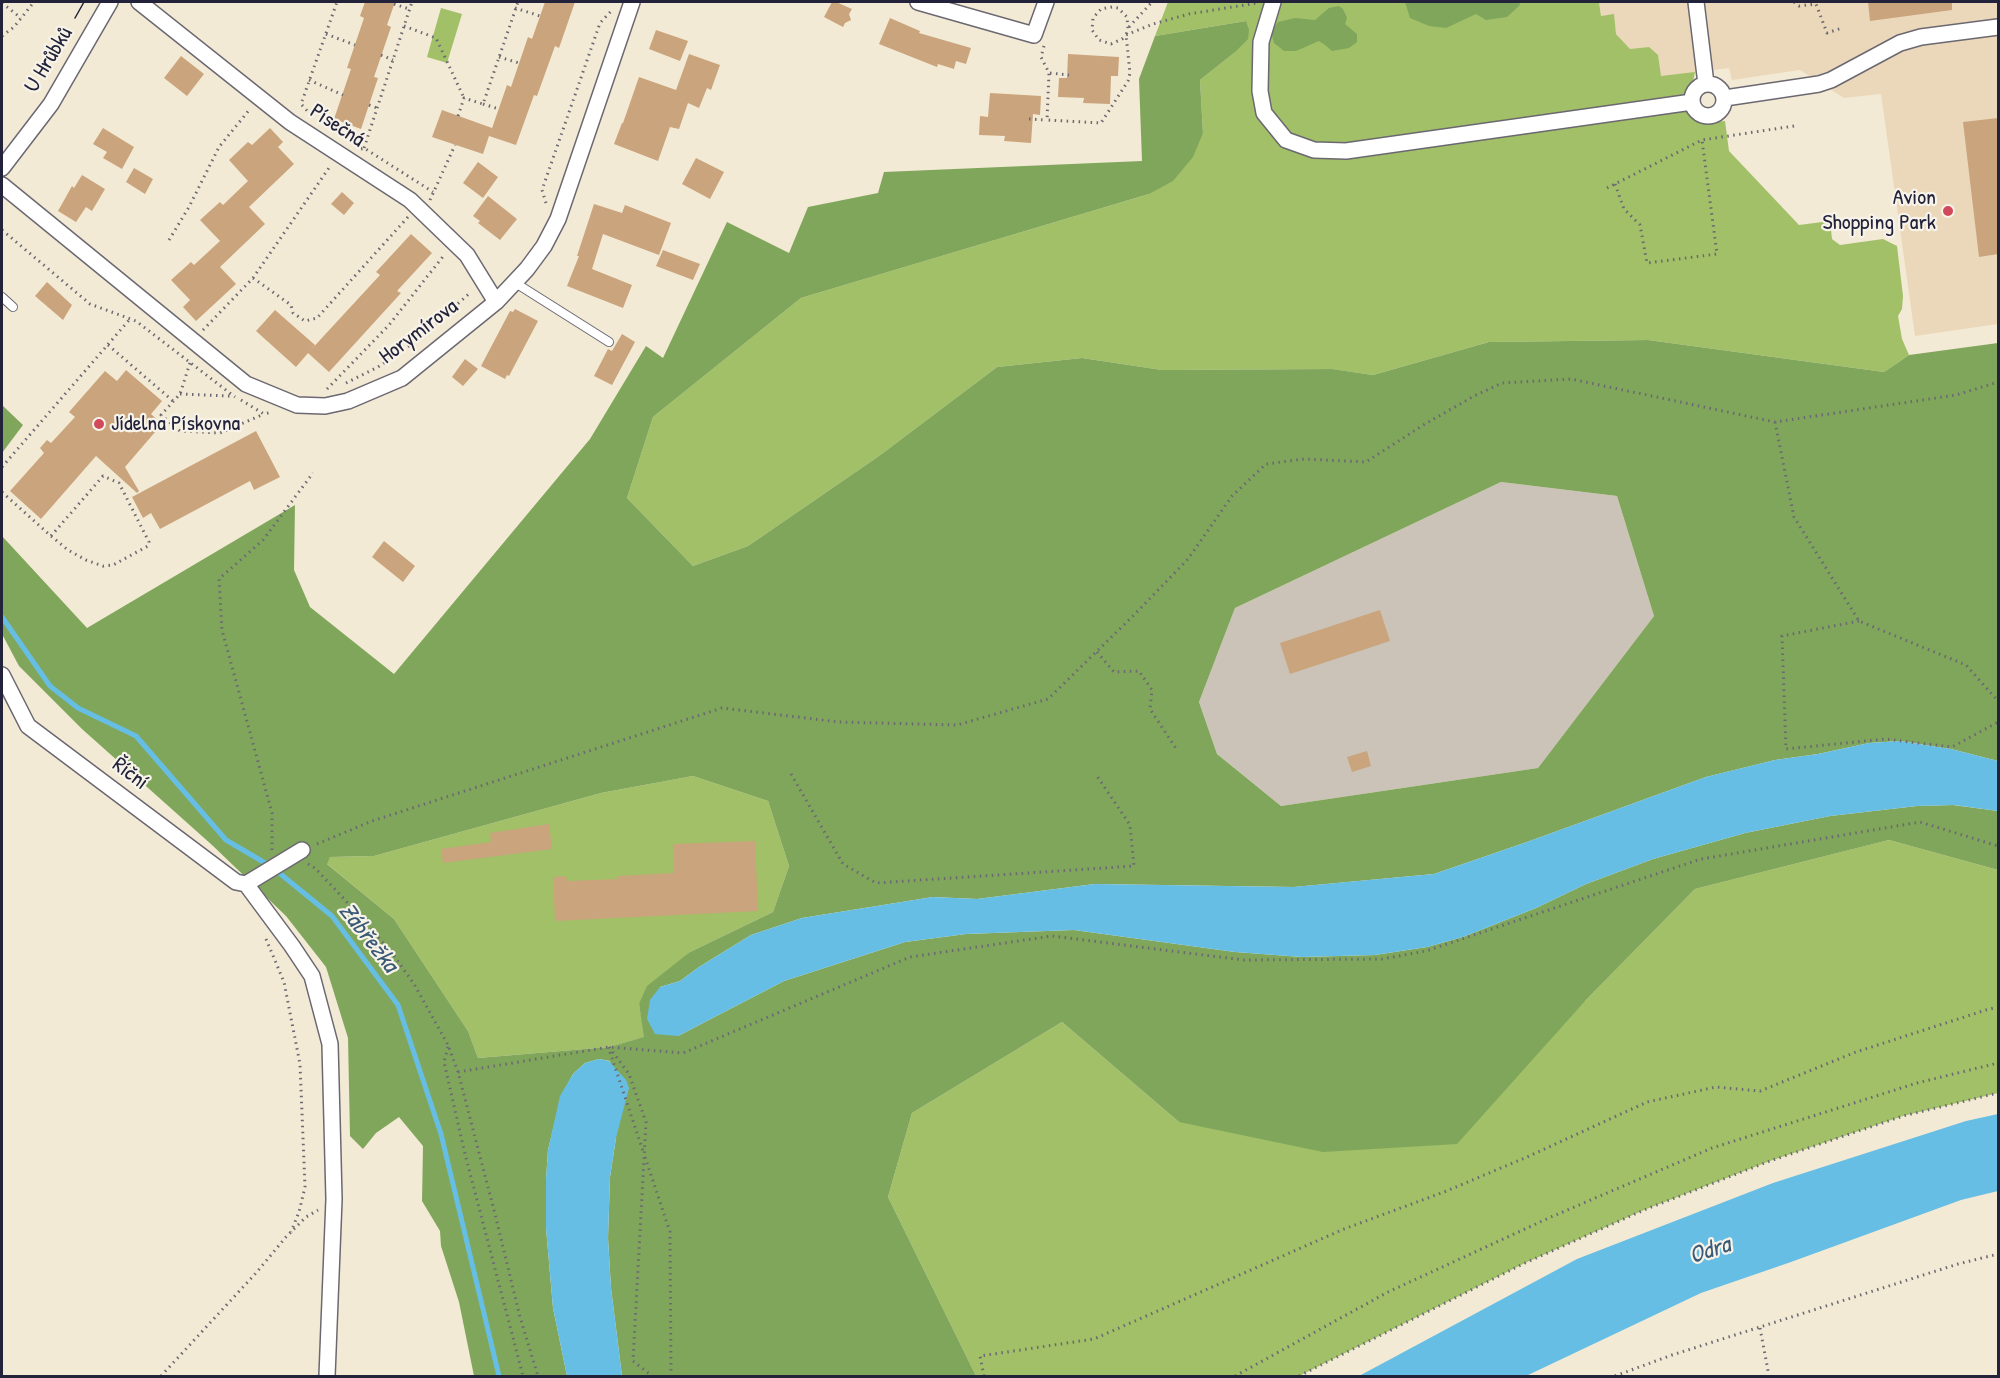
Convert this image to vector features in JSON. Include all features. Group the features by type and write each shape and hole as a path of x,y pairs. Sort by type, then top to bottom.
{"street":[{"name":"U Hrůbků","path":"2,168 51,104 110,2"},
{"name":"Písečná","path":"139,2 290,122 410,200 467,255 496,302"},
{"name":"Horymírova","path":"2,185 246,384 297,405 325,406 348,401 402,378 496,302 527,269 544,246 558,219 632,2"},
{"path":"918,2 1034,35 1046,2"},
{"path":"1273,2 1262,42 1260,90 1264,113 1286,140 1314,150 1346,151 1692,102"},
{"path":"1696,2 1706,84"},
{"path":"1725,98 1819,84 1831,80 1900,43 1921,37 1998,27"},
{"path":"1706,84 1718,87 1725,98 1721,110 1710,116 1698,113 1692,102 1696,90 1706,84"},
{"name":"Říční","path":"2,675 28,726 236,882 250,882"},
{"path":"298,852 274,861 250,882 312,976 330,1044 334,1199 327,1377"}],"lane":[{"path":"514,282 609,342"},
{"path":"2,297 13,307"}],"path":[{"path":"2,36 14,27 34,2"},
{"path":"313,119 301,104 337,2"},
{"path":"358,151 364,148 412,2"},
{"path":"483,104 518,2"},
{"path":"1029,119 1101,123 1128,81 1130,73 1126,35 1128,29 1152,2"},
{"path":"1128,29 1126,17 1118,9 1106,7 1093,18 1092,30 1099,40 1105,43 1117,42 1126,35 1153,24 1189,14 1268,2"},
{"path":"1794,2 1799,6 1815,4 1827,33 1842,28"},
{"path":"2,3 21,18"},
{"path":"394,4 409,9"},
{"path":"547,207 542,190 546,178 600,23 615,7"},
{"path":"515,8 540,16"},
{"path":"404,26 436,38 464,98 458,116"},
{"path":"326,34 355,45"},
{"path":"1044,46 1041,57 1049,73 1047,120"},
{"path":"381,56 393,60"},
{"path":"499,57 519,63"},
{"path":"1049,73 1069,75"},
{"path":"309,81 342,94"},
{"path":"169,240 219,147 259,98"},
{"path":"464,98 499,110"},
{"path":"369,105 377,108"},
{"path":"1608,188 1702,140 1794,126"},
{"path":"1615,184 1624,209 1640,225 1647,263 1718,254 1702,140"},
{"path":"428,204 455,145"},
{"path":"364,148 433,192"},
{"path":"199,333 253,278 332,165"},
{"path":"253,278 291,305 293,312 305,321 317,318 411,214"},
{"path":"2,230 90,304 136,321 233,396 264,414"},
{"path":"326,391 389,325 448,249"},
{"path":"338,388 378,367 415,342 483,282"},
{"path":"2,466 130,319"},
{"path":"108,345 173,401"},
{"path":"190,363 180,394 161,415 180,431 220,433 264,414 297,405"},
{"path":"538,1377 520,1317 458,1072 448,1045 414,984 392,953 298,852 372,821 722,708 839,722 957,725 1048,699 1188,558 1232,496 1266,464 1304,459 1366,462 1425,424 1502,383 1571,379 1775,422 1956,396 1998,382"},
{"path":"320,393 332,389"},
{"path":"180,394 233,396"},
{"path":"1775,422 1794,516 1859,621"},
{"path":"274,861 272,813 222,630 219,579 263,540 314,473"},
{"path":"2,492 51,536 68,550 103,566 113,565 148,546 149,542 119,483 104,476 51,536"},
{"path":"1998,701 1966,665 1859,621 1782,636 1786,749 1885,739 1952,747 1998,722"},
{"path":"1097,651 1114,672 1139,671 1152,690 1150,709 1177,750"},
{"path":"791,774 843,864 876,883 1134,866 1130,825 1096,776"},
{"path":"458,1072 609,1047 683,1053 910,957 1052,936 1244,960 1382,959 1426,951 1701,859 1920,822 1998,846"},
{"path":"263,932 284,982 300,1064 305,1187 291,1232"},
{"path":"984,1377 980,1356 1094,1339 1344,1229 1444,1192 1527,1157 1647,1102 1716,1087 1760,1091 1856,1052 1998,1008"},
{"path":"448,1045 444,1062 465,1154 523,1377"},
{"path":"609,1047 628,1074 646,1122 633,1361 652,1377"},
{"path":"609,1047 670,1232 671,1377"},
{"path":"1235,1377 1388,1292 1551,1217 1712,1148 1917,1083 1998,1063"},
{"path":"1299,1377 1525,1263 1644,1210 1770,1161 1903,1116 1998,1093"},
{"path":"161,1377 291,1232 306,1218 334,1199"},
{"path":"1615,1377 1672,1355 1958,1264 1998,1254"},
{"path":"1760,1328 1769,1377"}],"shaded area":[{"name":"Avion Shopping Park","path":"1599,2 1998,2 1998,324 1915,336 1881,94 1844,98 1800,70 1732,80 1729,68 1661,77 1649,47 1630,50 1616,34 1613,15 1601,16"},
{"path":"1501,482 1617,496 1654,616 1538,768 1281,806 1217,754 1199,702 1235,608"}],"green space":[{"path":"1168,2 1599,2 1601,16 1614,14 1616,34 1630,49 1649,47 1658,55 1661,76 1695,72 1684,100 1687,110 1701,123 1725,121 1729,151 1799,225 1830,221 1832,239 1840,245 1883,239 1897,246 1903,296 1902,309 1898,316 1902,339 1909,355 1884,372 1648,340 1489,342 1373,375 1331,369 1162,370 1082,358 997,367 879,456 748,546 693,566 627,498 653,417 801,298 1149,194 1203,133 1200,80 1234,53 1246,21 1155,36"},
{"path":"1405,2 1519,2 1520,5 1507,17 1486,20 1476,14 1446,28 1429,26 1410,18"},
{"path":"1339,6 1347,18 1345,24 1357,34 1357,42 1349,48 1332,51 1319,41 1296,51 1284,51 1274,43 1271,32 1278,22 1295,18 1315,20 1329,8"},
{"path":"441,8 462,14 447,63 427,57"},
{"path":"1246,21 1249,30 1248,39 1200,80 1203,133 1193,157 1173,181 1149,194 801,298 653,417 627,498 693,566 748,546 879,456 997,367 1082,358 1162,370 1332,369 1373,375 1489,342 1648,340 1884,372 1909,355 1998,343 1998,761 1951,749 1900,741 1869,743 1775,760 1706,777 1434,874 1294,887 1095,884 977,899 933,897 802,918 751,935 680,981 660,987 678,1036 784,981 905,942 966,934 1074,930 1235,952 1302,957 1375,955 1427,947 1463,937 1536,908 1586,884 1653,859 1745,833 1830,816 1917,806 1953,805 1998,811 1998,870 1889,840 1695,889 1585,1001 1457,1144 1323,1152 1179,1122 1062,1022 912,1113 888,1197 976,1376 622,1376 611,1288 608,1238 610,1177 616,1138 610,1061 599,1059 585,1063 573,1074 561,1096 548,1150 546,1180 546,1228 553,1308 567,1376 474,1376 459,1302 441,1246 440,1231 422,1201 423,1146 399,1117 376,1133 363,1149 350,1136 348,1038 326,967 286,916 212,845 82,729 19,666 2,634 2,536 87,628 295,505 294,570 310,607 394,674 590,439 646,346 663,358 727,222 789,253 808,207 878,193 884,172 1142,161 1139,79 1155,36","holes":["1501,482 1617,496 1654,616 1538,768 1281,806 1217,754 1199,702 1235,608","693,776 768,801 789,866 773,912 690,952 647,986 639,1004 644,1037 609,1047 478,1058 468,1031 394,919 327,864 330,857 374,856 601,793"]},
{"path":"2,405 23,425 2,453"},
{"path":"693,776 768,801 789,866 773,912 690,952 639,1004 645,1037 609,1047 478,1058 468,1031 394,919 326,863 330,857 374,856 601,793"},
{"path":"1889,840 1998,870 1998,1093 1903,1116 1770,1161 1644,1210 1525,1263 1299,1376 976,1376 888,1197 912,1113 1062,1022 1179,1122 1585,1001 1695,889"}],"water":[{"path":"1900,741 1951,749 1998,761 1998,811 1954,805 1917,806 1830,816 1745,833 1653,859 1586,884 1536,908 1463,937 1427,947 1375,955 1302,957 1235,952 1074,930 966,934 905,942 784,981 678,1036 655,1034 647,1019 650,1000 660,987 680,981 751,935 802,918 933,897 977,899 1095,884 1293,887 1434,874 1706,777 1775,760 1869,743"},
{"path":"599,1059 609,1061 626,1080 629,1088 616,1138 610,1177 608,1238 611,1288 622,1376 567,1376 553,1308 546,1228 548,1150 560,1096 573,1074 585,1063"},
{"name":"Odra","path":"1998,1114 1998,1191 1961,1200 1701,1293 1526,1376 1359,1376 1577,1259 1773,1183 1966,1121"}],"building":[{"path":"365,2 395,2 387,25 391,27 374,77 378,78 361,129 334,119 351,69 347,68 364,18 360,16"},
{"path":"545,2 575,2 559,48 555,46 516,145 489,136 483,154 432,137 442,110 492,128 490,134 507,85 511,87 528,37 532,39"},
{"path":"832,2 852,9 849,14 851,20 843,27 824,17"},
{"path":"1868,2 1952,2 1952,10 1870,21"},
{"path":"890,18 920,31 919,33 971,48 966,64 956,61 954,69 938,64 937,67 879,44"},
{"path":"656,30 688,41 680,61 649,49"},
{"path":"689,54 720,65 711,90 707,88 699,108 688,103 679,129 670,127 658,161 614,144 639,77 676,90"},
{"path":"1068,54 1119,57 1118,76 1111,76 1110,104 1083,103 1084,98 1058,97 1059,78 1067,78"},
{"path":"181,56 204,74 187,96 164,78"},
{"path":"990,93 1041,96 1040,115 1033,114 1031,143 1004,141 1005,136 979,135 980,116 988,117"},
{"path":"1998,118 1998,254 1979,257 1963,122"},
{"path":"103,128 134,147 122,169 103,158 107,152 93,144"},
{"path":"270,128 283,142 278,147 294,164 249,207 265,224 220,267 236,284 196,321 183,307 190,300 171,280 191,262 194,265 220,241 200,220 220,202 223,205 248,181 229,160 248,142 252,145"},
{"path":"696,158 724,172 710,199 682,184"},
{"path":"478,162 498,177 483,198 463,183"},
{"path":"134,168 153,179 145,194 126,182"},
{"path":"82,175 105,189 92,211 86,207 76,222 58,211 72,186 74,188"},
{"path":"342,192 354,203 344,215 331,204"},
{"path":"488,196 517,219 500,240 478,223 480,221 473,216"},
{"path":"594,204 622,213 625,205 671,223 659,255 603,234 592,269 632,285 623,308 567,286 579,256 577,256"},
{"path":"411,234 432,253 397,291 401,293 329,372 308,353 380,275 376,272"},
{"path":"663,250 700,264 693,280 656,266"},
{"path":"47,282 72,305 63,320 35,296"},
{"path":"515,309 538,321 509,376 507,375 505,379 481,366 510,311 513,312"},
{"path":"275,310 315,345 296,367 256,331"},
{"path":"622,334 635,342 612,385 594,376 608,349 612,351"},
{"path":"465,359 478,369 463,386 452,377"},
{"path":"126,370 162,401 151,414 162,424 125,467 139,491 137,493 96,456 41,519 10,491 44,453 40,448 47,440 51,443 75,417 69,412 105,371 117,381"},
{"path":"256,431 280,477 254,490 250,481 160,529 151,513 143,518 132,497"},
{"path":"384,541 415,566 403,582 372,557"},
{"path":"1380,610 1390,641 1290,674 1280,643"},
{"path":"1367,751 1371,766 1352,772 1347,757"},
{"path":"549,824 552,849 443,863 441,849 491,842 490,833"},
{"path":"755,841 758,911 555,921 553,877 566,876 567,881 618,879 618,876 674,873 673,844"}],"waterway":[{"name":"Zábřežka","path":"2,617 50,686 78,708 136,736 226,840 272,867 332,916 398,1005 441,1134 499,1376"}],"tram line":[{"path":"75,18 84,2"}],"place":[{"name":"Avion Shopping Park","path":"1948,211"},
{"name":"Jídelna Pískovna","path":"99,424"}]}
